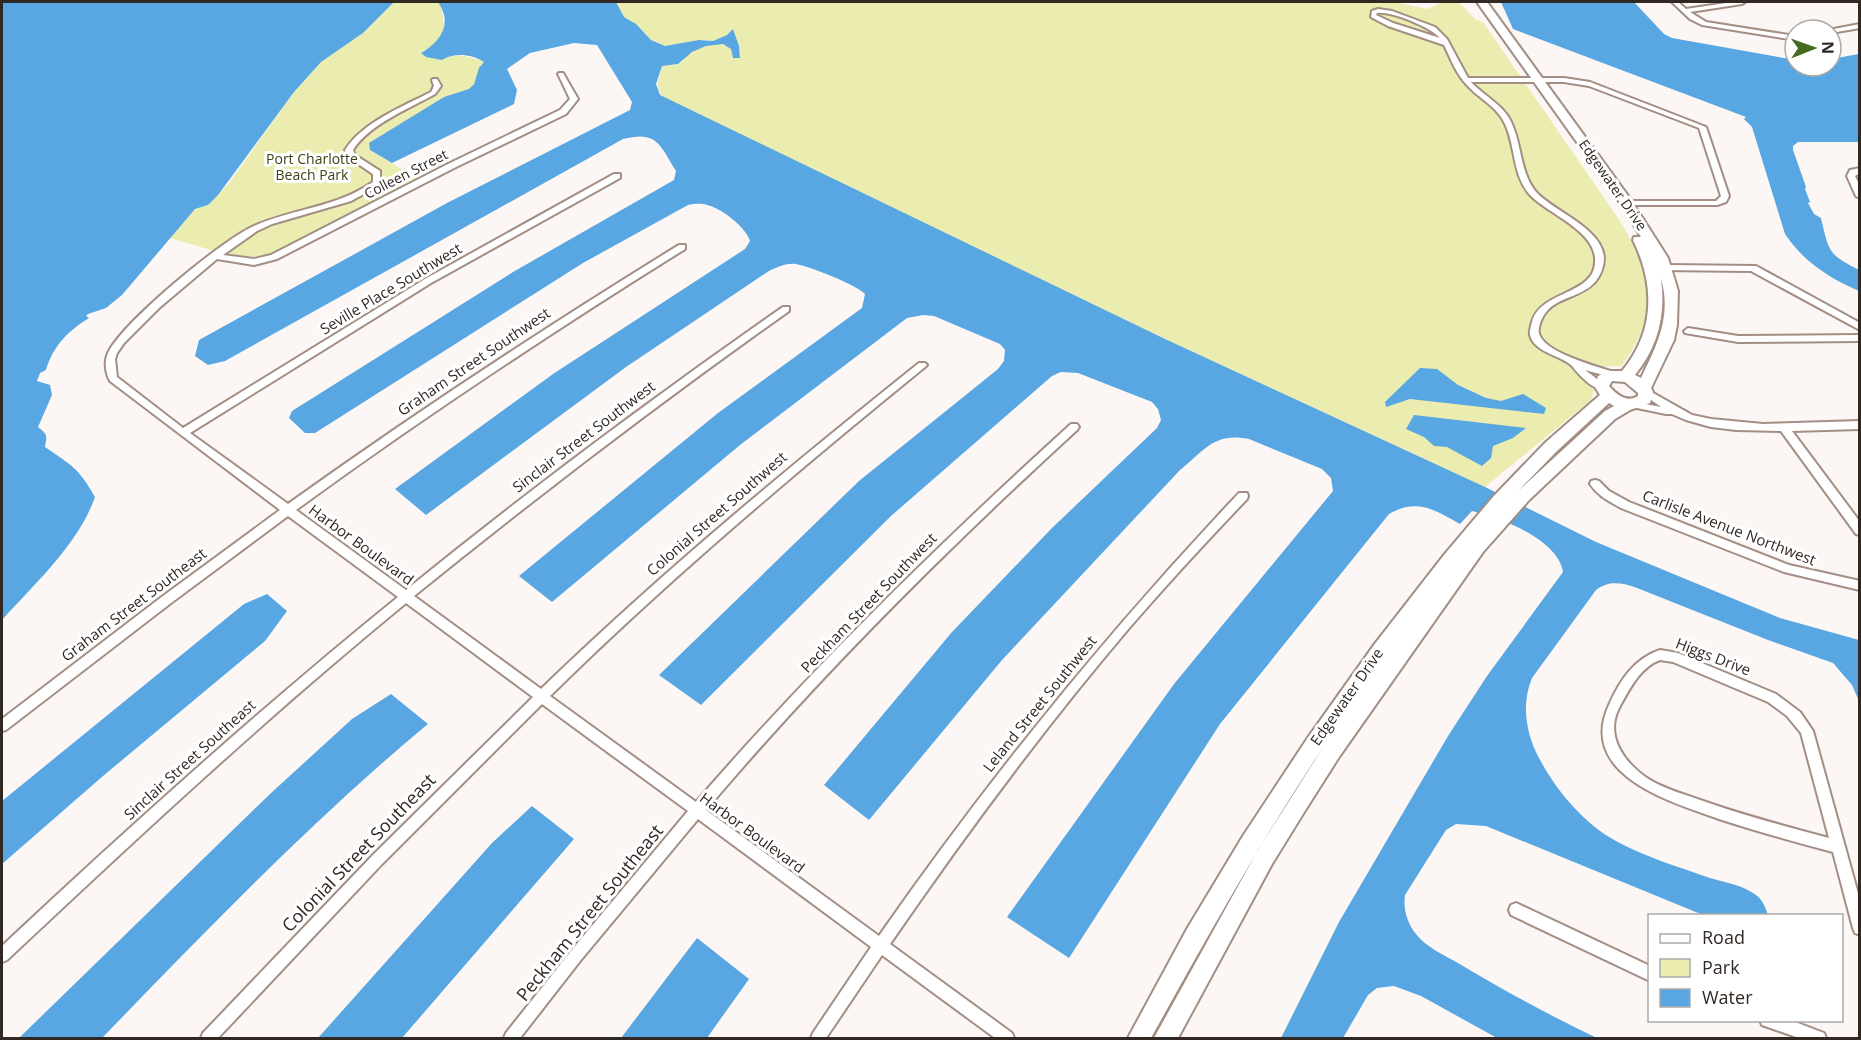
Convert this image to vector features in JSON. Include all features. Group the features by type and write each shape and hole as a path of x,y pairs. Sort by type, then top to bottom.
{"street":[{"name":"Edgewater Drive","path":"1166,1038 1265,857 1332,751 1477,547 1507,490 1605,391 1605,378 1619,376 1634,367 1654,330 1657,295 1652,270 1638,238 1476,2"},
{"name":"Edgewater Drive","path":"1139,1038 1230,876 1314,744 1365,670 1443,566 1490,521 1523,496 1610,415 1645,399 1645,390 1667,340 1671,291 1665,268 1648,234 1627,203 1529,79 1482,2"},
{"path":"1675,2 1697,21 1713,26 1783,36"},
{"path":"1685,11 1742,2"},
{"path":"1447,44 1426,34 1394,26 1373,16 1374,12 1384,10 1430,27 1442,36 1447,44 1458,71 1472,89 1503,114 1527,185 1546,205 1581,229 1597,249 1598,269 1594,277 1577,290 1555,298 1544,307 1534,328 1534,334 1543,345 1576,364 1619,376 1645,390 1672,410 1721,424 1860,425"},
{"path":"1843,29 1860,26"},
{"path":"1426,34 1430,27"},
{"name":"Colleen Street","path":"215,256 244,261 274,258 451,166 563,112 574,99 561,74"},
{"path":"1466,80 1529,79 1572,81 1599,86 1702,127 1725,196 1723,200 1717,202 1627,203"},
{"name":"Harbor Boulevard","path":"435,80 438,86 433,93 376,126 351,144 349,150 352,156 377,173 377,183 365,193 337,205 263,225 235,240 124,336 111,360 111,373 117,384 1007,1038"},
{"path":"1860,170 1853,172 1851,176 1860,196"},
{"name":"Seville Place Southwest","path":"183,433 400,298 617,176"},
{"name":"Graham Street Southwest","path":"287,509 469,382 682,247"},
{"path":"1665,268 1753,268 1860,327"},
{"name":"Sinclair Street Southwest","path":"405,596 579,458 681,382 786,309"},
{"path":"1688,331 1712,337 1738,339 1860,338"},
{"path":"1576,364 1579,370 1605,391 1631,405 1672,410"},
{"name":"Colonial Street Southwest","path":"541,696 753,501 922,365"},
{"path":"1783,426 1860,531"},
{"name":"Peckham Street Southwest","path":"698,811 801,695 894,597 979,513 1074,427"},
{"name":"Carlisle Avenue Northwest","path":"1595,484 1605,494 1625,505 1802,574 1860,586"},
{"name":"Leland Street Southwest","path":"818,1038 973,816 1057,707 1141,606 1243,496"},
{"name":"Graham Street Southeast","path":"2,726 287,509"},
{"name":"Sinclair Street Southeast","path":"2,954 196,777 405,596"},
{"name":"Higgs Drive","path":"1838,847 1773,830 1680,799 1645,783 1631,772 1611,746 1607,722 1640,664 1648,658 1660,655 1674,657 1772,698 1799,718 1807,731 1860,928"},
{"name":"Colonial Street Southeast","path":"208,1038 404,831 541,696"},
{"name":"Peckham Street Southeast","path":"511,1038 698,811"},
{"path":"1516,910 1648,973"},
{"path":"1773,1022 1820,1038"}],"green space":[{"name":"Port Charlotte Beach Park","path":"394,2 438,2 442,7 444,31 436,43 421,53 442,60 458,56 486,62 469,91 370,150 417,179 267,255 231,254 170,238 195,209 208,205 229,183 294,92 321,62 363,33"},
{"path":"616,2 1395,2 1427,9 1440,3 1437,2 1459,2 1476,20 1483,22 1620,221 1640,259 1645,277 1648,294 1643,328 1622,366 1595,367 1579,360 1571,368 1594,390 1591,400 1485,487 1163,338 666,99 658,88 662,66 676,65 696,50 714,44 725,45 733,53 741,55 733,29 727,35 713,41 665,46 651,40 636,24 624,17"}],"water":[{"path":"2,2 394,2 363,33 321,62 294,92 218,195 208,205 195,209 122,295 106,308 88,314 86,316 89,318 74,328 57,346 46,370 40,373 37,381 50,385 52,395 38,427 46,436 45,447 74,468 95,497 87,515 67,547 2,620"},
{"path":"438,2 616,2 624,17 636,24 651,40 665,46 699,40 713,41 727,35 733,29 739,46 740,58 733,58 731,49 723,44 706,46 692,52 678,64 662,66 656,84 660,95 1163,338 1485,487 1596,542 1780,618 1859,640 1859,701 1852,685 1833,663 1637,588 1611,584 1596,590 1532,678 1526,708 1531,739 1546,770 1572,805 1592,825 1616,841 1674,866 1748,890 1761,900 1768,914 1701,914 1486,826 1456,824 1446,830 1405,895 1405,911 1413,930 1420,939 1441,954 1526,1002 1597,1038 1497,1038 1421,996 1394,986 1377,988 1368,995 1343,1038 1281,1038 1339,922 1448,736 1487,676 1563,572 1559,560 1551,550 1540,540 1512,525 1472,511 1460,524 1434,510 1417,506 1399,509 1389,514 1220,724 1069,958 1007,917 1174,684 1333,491 1331,478 1322,469 1249,439 1227,438 1211,444 1180,470 1002,660 869,820 824,785 952,632 1052,528 1157,428 1161,420 1158,409 1152,402 1078,373 1061,372 1052,376 891,516 701,705 659,675 859,481 998,369 1004,361 1005,350 1000,344 934,316 923,315 907,318 740,445 552,602 519,576 718,413 862,308 865,294 843,281 796,264 769,271 626,367 426,515 395,489 553,374 745,249 750,241 744,230 719,210 707,205 688,205 583,263 315,433 305,433 289,418 292,411 513,272 674,180 676,171 656,142 643,137 623,139 225,361 208,365 195,356 199,340 447,203 630,110 632,102 597,45 574,43 530,53 507,69 517,90 514,104 392,163 370,150 369,143 444,97 469,89 474,84 479,68 484,62 469,56 457,55 442,60 426,57 421,53 434,43 443,31 442,10"},
{"path":"1501,2 1634,2 1664,34 1672,38 1783,58 1783,78 1843,78 1843,57 1859,54 1859,142 1798,142 1793,146 1793,150 1806,187 1810,202 1808,203 1814,214 1821,218 1831,251 1841,260 1859,270 1859,291 1837,281 1818,268 1800,253 1785,234 1752,127 1744,119 1746,117 1513,29"},
{"path":"1420,368 1437,369 1458,385 1486,398 1501,401 1523,394 1546,408 1544,414 1410,399 1386,407 1385,402"},
{"path":"1414,415 1526,428 1513,438 1493,446 1491,458 1482,466 1447,447 1434,446 1424,437 1406,429"},
{"path":"267,594 287,611 265,641 103,776 2,864 2,801 244,604"},
{"path":"391,694 428,724 302,837 102,1038 19,1038 270,794 352,719"},
{"path":"532,806 574,839 402,1038 318,1038 492,843"},
{"path":"697,938 749,979 707,1038 621,1038"}]}
